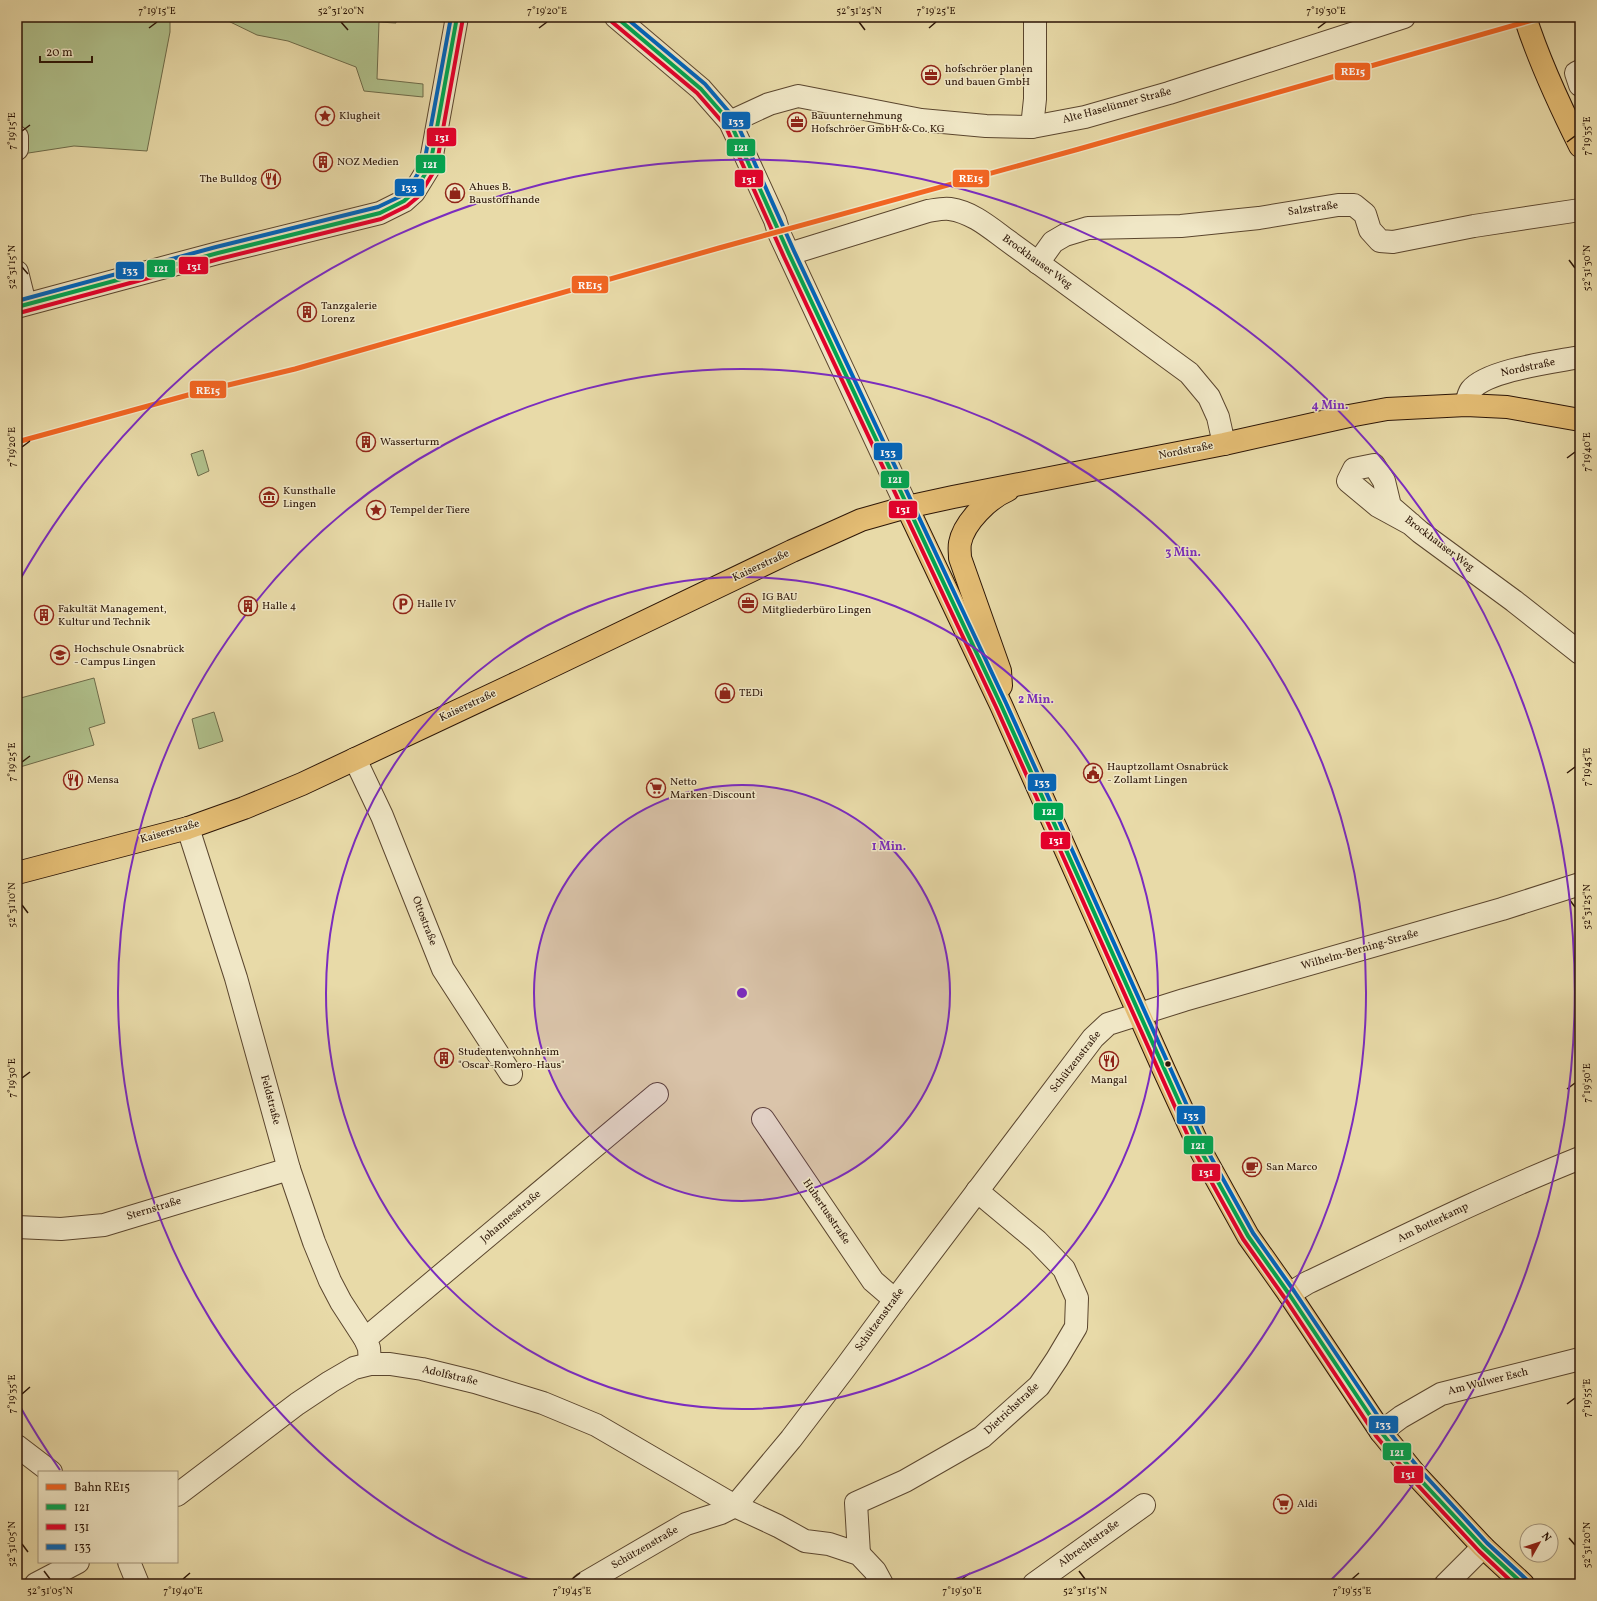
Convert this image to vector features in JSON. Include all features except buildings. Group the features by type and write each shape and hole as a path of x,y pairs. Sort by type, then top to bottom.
{"main road":[{"path":"1525,17 1533,43 1580,146"},
{"name":"Nordstraße","path":"907,507 1047,477 1224,444 1387,409 1466,405 1507,407 1580,420"},
{"path":"1001,705 1000,671 960,558 960,542 966,529 978,511 997,494 1047,477"},
{"path":"907,507 1001,705 1202,1152 1248,1236 1289,1294 1381,1432 1416,1475 1483,1547 1523,1584"},
{"name":"Kaiserstraße","path":"17,873 188,828 244,808 302,784 799,548 861,520 907,507"}],"street":[{"path":"17,272 21,305 380,213 404,201 414,192 430,166 457,17"},
{"path":"616,17 701,89 730,122 789,254 907,507"},
{"path":"1032,127 1035,99 1035,17"},
{"name":"Alte Haselünner Straße","path":"730,122 769,104 798,96 921,120 986,126 1032,127 1085,117 1169,93 1375,22 1404,17"},
{"path":"1580,71 1576,73 1580,85"},
{"path":"17,137 17,149"},
{"name":"Salzstraße","path":"1038,262 1053,242 1065,235 1088,228 1180,226 1259,218 1338,205 1354,205 1364,214 1370,230 1380,241 1393,242 1474,226 1580,210"},
{"name":"Brockhauser Weg","path":"789,254 928,211 949,209 963,212 982,222 1189,373 1209,397 1218,417 1224,444"},
{"name":"Nordstraße","path":"1466,405 1470,391 1491,376 1508,371 1580,357"},
{"name":"Brockhauser Weg","path":"1411,524 1378,506 1348,481 1354,469 1374,465 1384,481 1390,506 1411,524 1514,601 1580,653"},
{"name":"Ottostraße","path":"355,759 382,816 443,969 511,1074"},
{"name":"Feldstraße","path":"188,828 236,978 289,1169 314,1242 330,1281 365,1339 370,1364"},
{"name":"Wilhelm-Berning-Straße","path":"1140,1014 1502,909 1580,884"},
{"name":"Schützenstraße","path":"583,1584 686,1524 721,1513 735,1506 791,1439 1093,1038 1108,1024 1140,1014"},
{"name":"Johannesstraße","path":"365,1339 657,1094"},
{"name":"Hubertusstraße","path":"763,1119 873,1281 895,1300"},
{"name":"Am Botterkamp","path":"1289,1294 1307,1283 1471,1205 1580,1158"},
{"name":"Sternstraße","path":"17,1227 61,1229 104,1225 289,1169"},
{"name":"Dietrichstraße","path":"859,1554 856,1503 905,1481 982,1437 1039,1386 1058,1359 1076,1326 1077,1298 1064,1269 1037,1241 977,1191"},
{"name":"Am Wulwer Esch","path":"1381,1432 1401,1417 1441,1394 1580,1359"},
{"name":"Adolfstraße","path":"178,1493 297,1404 330,1382 354,1368 370,1364 390,1364 422,1369 475,1382 543,1403 596,1425 735,1506 778,1526 805,1541 829,1544 859,1554"},
{"path":"17,1446 50,1471"},
{"name":"Albrechtstraße","path":"1034,1584 1144,1505"},
{"path":"1446,1584 1483,1547"},
{"path":"859,1554 875,1571 882,1584"},
{"path":"36,1584 76,1563"},
{"path":"128,1563 138,1584"}],"green space":[{"path":"17,17 170,17 170,32 147,151 74,146 22,154 17,54"},
{"path":"220,17 396,17 396,23 379,22 377,79 423,84 423,97 364,91 356,67 288,41 257,35"},
{"path":"203,450 209,471 198,476 191,454"},
{"path":"94,678 105,723 89,728 94,745 20,767 17,756 17,699"},
{"path":"214,712 223,741 199,749 192,719"}],"rail line":[{"name":"RE15","path":"17,442 199,392 295,369 719,248 1079,149 1543,17"}],"transit line":[{"name":"133","path":"17,301 216,247 378,207 401,196 409,188 424,164 451,17"},
{"name":"121","path":"17,307 218,253 380,213 404,201 414,192 430,166 457,17"},
{"name":"121","path":"616,17 701,89 730,122 789,254 1001,705 1202,1153 1248,1236 1289,1294 1381,1432 1416,1475 1483,1547 1523,1584"},
{"name":"133","path":"625,17 705,84 735,119 794,251 1006,703 1207,1150 1253,1233 1386,1428 1421,1471 1487,1543 1527,1580"},
{"name":"131","path":"19,313 219,259 381,219 407,206 419,196 436,168 463,18"},
{"name":"131","path":"612,22 697,93 725,125 784,257 996,707 1197,1156 1243,1239 1284,1297 1376,1436 1412,1479 1479,1551 1514,1584"}],"place":[{"name":"hofschröer planen und bauen GmbH","path":"931,75"},
{"name":"Klugheit","path":"325,116"},
{"name":"Bauunternehmung Hofschröer GmbH & Co. KG","path":"797,122"},
{"name":"NOZ Medien","path":"323,162"},
{"name":"The Bulldog","path":"271,179"},
{"name":"Ahues B. Baustoffhande","path":"455,193"},
{"name":"Tanzgalerie Lorenz","path":"307,312"},
{"name":"Wasserturm","path":"366,442"},
{"name":"Kunsthalle Lingen","path":"269,497"},
{"name":"Tempel der Tiere","path":"376,510"},
{"name":"IG BAU Mitgliederbüro Lingen","path":"748,603"},
{"name":"Halle IV","path":"403,604"},
{"name":"Halle 4","path":"248,606"},
{"name":"Fakultät Management, Kultur und Technik","path":"44,615"},
{"name":"Hochschule Osnabrück - Campus Lingen","path":"60,655"},
{"name":"TEDi","path":"725,693"},
{"name":"Hauptzollamt Osnabrück - Zollamt Lingen","path":"1093,773"},
{"name":"Mensa","path":"73,780"},
{"name":"Netto Marken-Discount","path":"656,788"},
{"name":"Studentenwohnheim \"Oscar-Romero-Haus\"","path":"444,1058"},
{"name":"Mangal","path":"1109,1061"},
{"name":"San Marco","path":"1252,1167"},
{"name":"Aldi","path":"1283,1504"}]}
